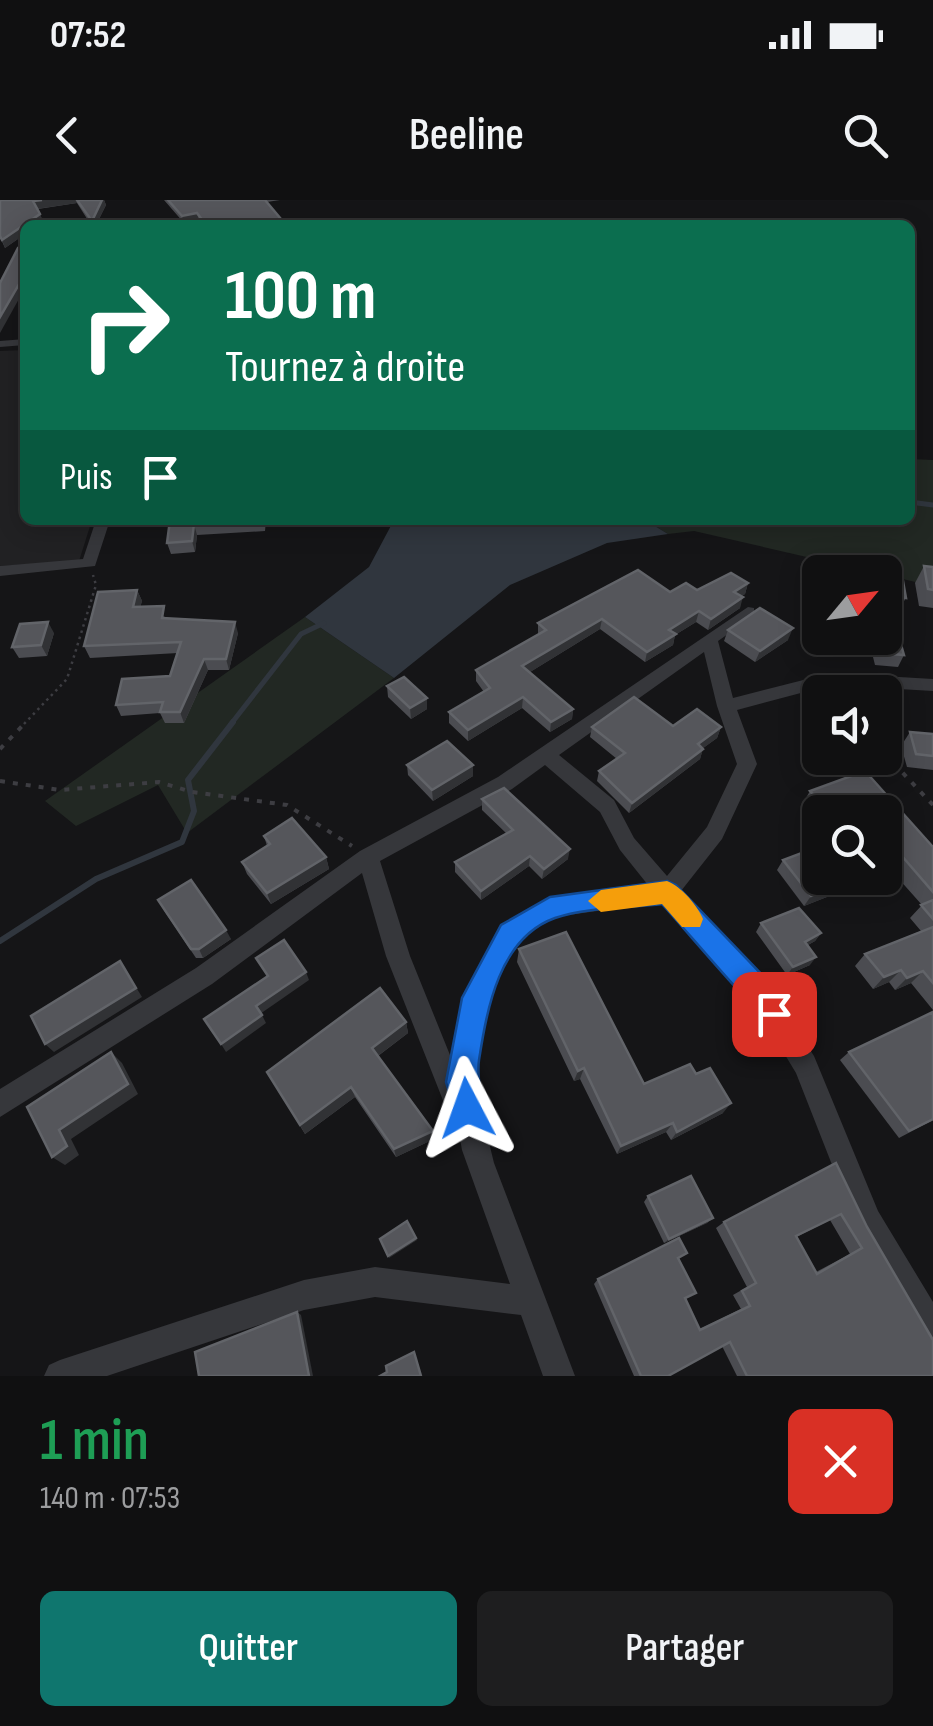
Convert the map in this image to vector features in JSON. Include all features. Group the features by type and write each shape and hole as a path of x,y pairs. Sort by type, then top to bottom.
{"street":[{"path":"0,571 89,563 101,525"},
{"path":"0,1104 204,976 368,857 505,783 748,612"},
{"path":"480,1162 461,1082 476,998 510,933 550,908 667,892 715,832 747,764 726,706 710,639"},
{"path":"726,706 831,678 933,685"},
{"path":"545,754 607,806 627,844 758,989 805,1065 868,1221 933,1331"},
{"path":"368,857 398,956 559,1376"},
{"path":"60,1376 304,1295 375,1282 529,1301"}],"path":[{"path":"0,749 67,679 96,585 89,563"},
{"path":"902,772 933,806"},
{"path":"0,782 60,790 159,782 192,792 287,804 368,857"}],"shaded area":[{"path":"20,350 20,525 90,525 79,561 0,566 0,351"},
{"path":"915,459 933,460 933,586 902,579 902,555 802,556 694,531 668,534 653,525 915,525"},
{"path":"391,525 653,525 668,534 607,543 510,585 394,678 305,617 369,567"},
{"path":"305,617 394,678 187,833 158,785 76,826 45,801"}],"building":[{"path":"0,200 42,200 33,201 40,214 31,220 20,220 20,228 2,240"},
{"path":"77,200 102,200 91,220"},
{"path":"168,200 265,200 282,220 202,220 197,213 182,216"},
{"path":"18,248 20,283 0,317 0,283"},
{"path":"169,525 194,525 192,541 167,543"},
{"path":"924,566 933,567 933,590 928,589"},
{"path":"638,570 670,592 686,583 697,590 731,573 748,583 734,592 743,597 711,619 699,611 669,630 676,634 647,652 602,619 522,666 573,709 551,722 523,697 468,730 449,712 490,688 476,670 546,630 538,623"},
{"path":"137,590 133,607 164,606 162,618 235,622 226,659 204,659 180,712 160,712 163,702 116,705 122,679 170,676 181,642 84,646 98,592"},
{"path":"760,608 793,628 760,651 728,630"},
{"path":"48,622 41,645 12,647 20,624"},
{"path":"404,677 427,698 410,708 387,686"},
{"path":"634,697 673,726 697,709 721,727 698,744 703,749 632,803 599,771 625,753 592,727"},
{"path":"910,732 933,734 933,756 916,754"},
{"path":"447,741 473,765 432,790 407,765"},
{"path":"854,775 869,775 886,795 814,795 810,791"},
{"path":"504,788 570,849 544,869 530,856 481,891 455,862 513,830 482,799"},
{"path":"902,812 933,847 933,892 902,856"},
{"path":"292,818 326,857 267,893 242,862 270,844 264,836"},
{"path":"802,853 802,884 783,860"},
{"path":"191,880 226,930 199,949 191,949 158,900"},
{"path":"933,900 933,919 921,905"},
{"path":"799,908 821,933 805,942 816,957 793,967 761,923"},
{"path":"933,927 933,983 923,971 907,978 901,970 884,977 865,954"},
{"path":"566,932 644,1084 690,1064 696,1074 710,1068 731,1103 677,1132 673,1123 621,1146 584,1068 578,1071 519,949"},
{"path":"284,940 306,972 256,1006 262,1015 221,1044 204,1019 268,976 256,958"},
{"path":"120,961 136,988 45,1044 31,1016"},
{"path":"380,988 406,1022 372,1048 433,1131 394,1149 351,1087 300,1125 267,1072"},
{"path":"933,1012 933,1119 909,1131 849,1052"},
{"path":"111,1052 128,1084 59,1130 67,1146 52,1157 27,1107"},
{"path":"836,1163 867,1227 933,1340 933,1376 747,1376 730,1342 668,1376 641,1376 598,1279 679,1238 687,1253 678,1258 696,1293 685,1298 700,1330 750,1306 742,1291 756,1283 724,1222","holes":["841,1214 862,1248 817,1274 796,1236"]},
{"path":"691,1176 713,1218 669,1239 648,1196"},
{"path":"407,1221 416,1238 388,1256 380,1239"},
{"path":"297,1312 309,1376 199,1376 195,1352"},
{"path":"414,1352 421,1376 380,1376 387,1372 386,1366"}],"waterway":[{"path":"915,503 924,504"},
{"path":"915,503 933,505"},
{"path":"231,724 301,634 324,623"},
{"path":"0,941 96,879 182,842 194,811 188,780 233,722"}],"slow traffic":[{"path":"601,901 667,892 691,919"}],"route":[{"path":"467,1108 461,1082 476,998 510,933 550,908 667,892 758,989 774,1014"}]}
